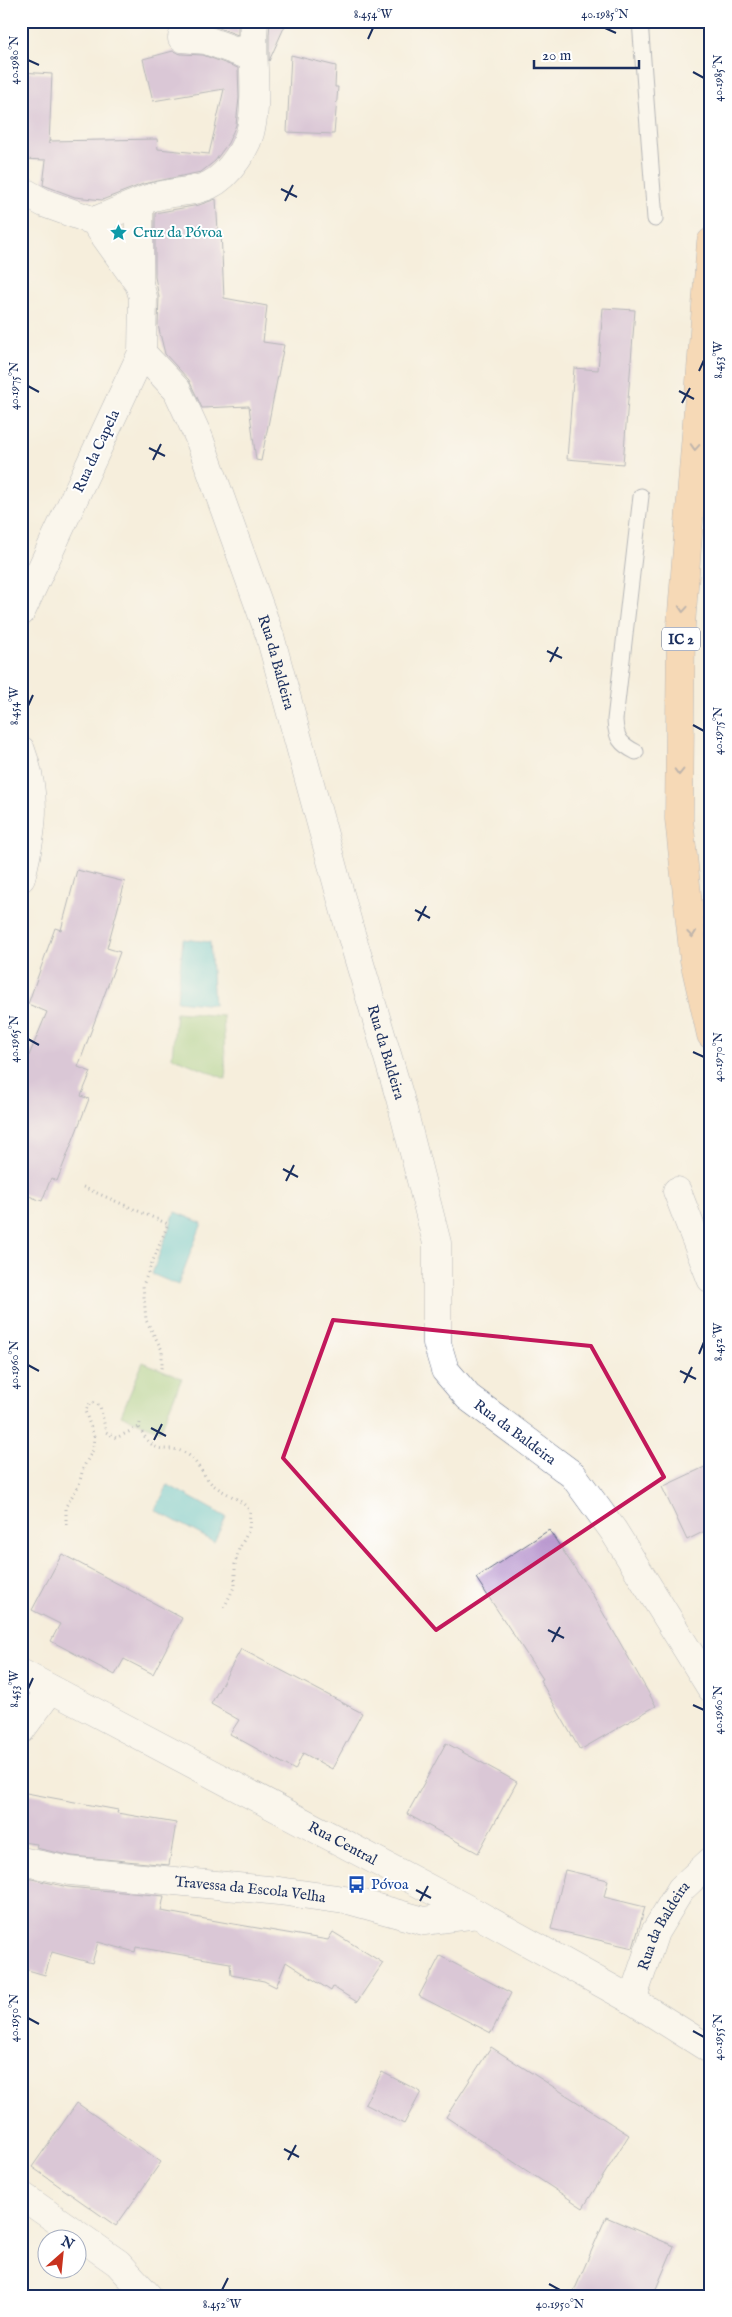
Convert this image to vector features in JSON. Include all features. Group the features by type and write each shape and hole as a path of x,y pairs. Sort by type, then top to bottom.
{"highway":[{"name":"IC 2","path":"711,242 681,624 679,819 694,960 711,1035"}],"street":[{"path":"21,190 44,203 94,221 139,203 158,197 201,189 220,181 244,149 252,125 255,82 253,56 254,21"},
{"path":"182,38 206,40 253,56"},
{"name":"Rua da Capela","path":"21,612 142,353 143,297 139,284 139,203"},
{"name":"Rua da Capela","path":"94,221 139,284"},
{"name":"Rua da Baldeira","path":"142,353 177,390 199,438 270,636 348,927 400,1098 437,1243 437,1343 445,1370 468,1396 573,1475 613,1530 711,1688"},
{"path":"21,750 30,773 34,814 21,878"},
{"path":"677,1191 711,1279"},
{"name":"Rua Central","path":"21,1673 477,1914 632,2000 711,2050"},
{"path":"21,1730 51,1689"},
{"name":"Travessa da Escola Velha","path":"21,1861 70,1871 279,1891 352,1901 424,1921 477,1914"},
{"name":"Rua da Baldeira","path":"632,2000 655,1932 681,1889 711,1861"},
{"path":"21,2195 118,2263 148,2296"}],"lane":[{"path":"640,21 655,219"},
{"path":"636,752 622,744 619,740 616,735 615,720 641,496"}],"path":[{"path":"83,1187 168,1224 143,1284 146,1320 162,1350 162,1370"},
{"path":"66,1525 66,1506 78,1485 83,1468 93,1450 94,1442 84,1411 91,1402 100,1406 106,1432 116,1438 139,1425 148,1442 154,1447 185,1453 210,1482 246,1504 250,1511 249,1530 239,1549 235,1564 235,1585 223,1610"}],"highlighted area":[{"path":"333,1320 591,1346 664,1477 436,1630 283,1458"}],"green space":[{"path":"176,1012 223,1016 226,1079 172,1057"},
{"path":"143,1362 182,1378 160,1431 121,1415"}],"water":[{"path":"183,939 210,942 214,1005 177,1001"},
{"path":"175,1212 202,1223 178,1285 152,1274"},
{"path":"168,1485 226,1517 214,1542 155,1510"}],"building":[{"path":"195,21 238,21 238,35 211,25 195,23"},
{"path":"270,21 287,21 269,61 269,35"},
{"path":"173,51 181,54 203,55 238,68 239,98 236,125 228,143 215,161 201,172 143,184 102,200 75,197 43,185 46,160 21,159 21,72 52,74 49,141 157,139 158,149 209,154 224,89 153,101 143,59"},
{"path":"291,55 336,66 335,87 338,87 334,134 287,132"},
{"path":"216,199 218,231 221,231 224,298 267,306 263,342 284,345 261,461 256,460 249,406 202,408 189,380 165,354 158,325 159,297 155,277 155,213 199,205"},
{"path":"603,308 635,310 623,464 567,459 574,368 598,370"},
{"path":"77,870 125,882 107,948 120,952 78,1067 91,1072 81,1096 89,1099 57,1181 51,1178 42,1201 21,1193 21,1075 47,1012 28,1004 55,928 61,930"},
{"path":"711,1464 711,1528 687,1540 662,1487"},
{"path":"549,1530 594,1597 656,1706 580,1750 540,1680 543,1679 476,1578"},
{"path":"62,1554 182,1618 153,1674 124,1659 115,1675 51,1641 60,1624 32,1610"},
{"path":"241,1649 362,1713 332,1769 303,1753 295,1770 230,1734 239,1720 211,1704"},
{"path":"446,1743 517,1782 478,1853 407,1814"},
{"path":"21,1792 118,1810 117,1813 176,1823 169,1865 72,1856 36,1848 37,1844 21,1842"},
{"path":"565,1870 608,1880 604,1897 645,1907 633,1948 551,1929"},
{"path":"27,1878 68,1887 164,1896 161,1911 222,1922 328,1940 333,1932 383,1963 357,2002 333,1987 331,1991 286,1962 276,1987 264,1981 231,1975 230,1963 136,1947 135,1952 98,1942 92,1963 52,1952 45,1975 21,1968 21,1898"},
{"path":"440,1956 511,1993 491,2033 419,1996"},
{"path":"491,2047 629,2135 583,2208 446,2117"},
{"path":"382,2072 421,2092 404,2124 365,2104"},
{"path":"77,2103 161,2162 116,2226 32,2167"},
{"path":"606,2217 674,2246 653,2296 572,2296"}],"place":[{"name":"Cruz da Póvoa","path":"119,232"},
{"name":"Póvoa","path":"357,1884"}]}
